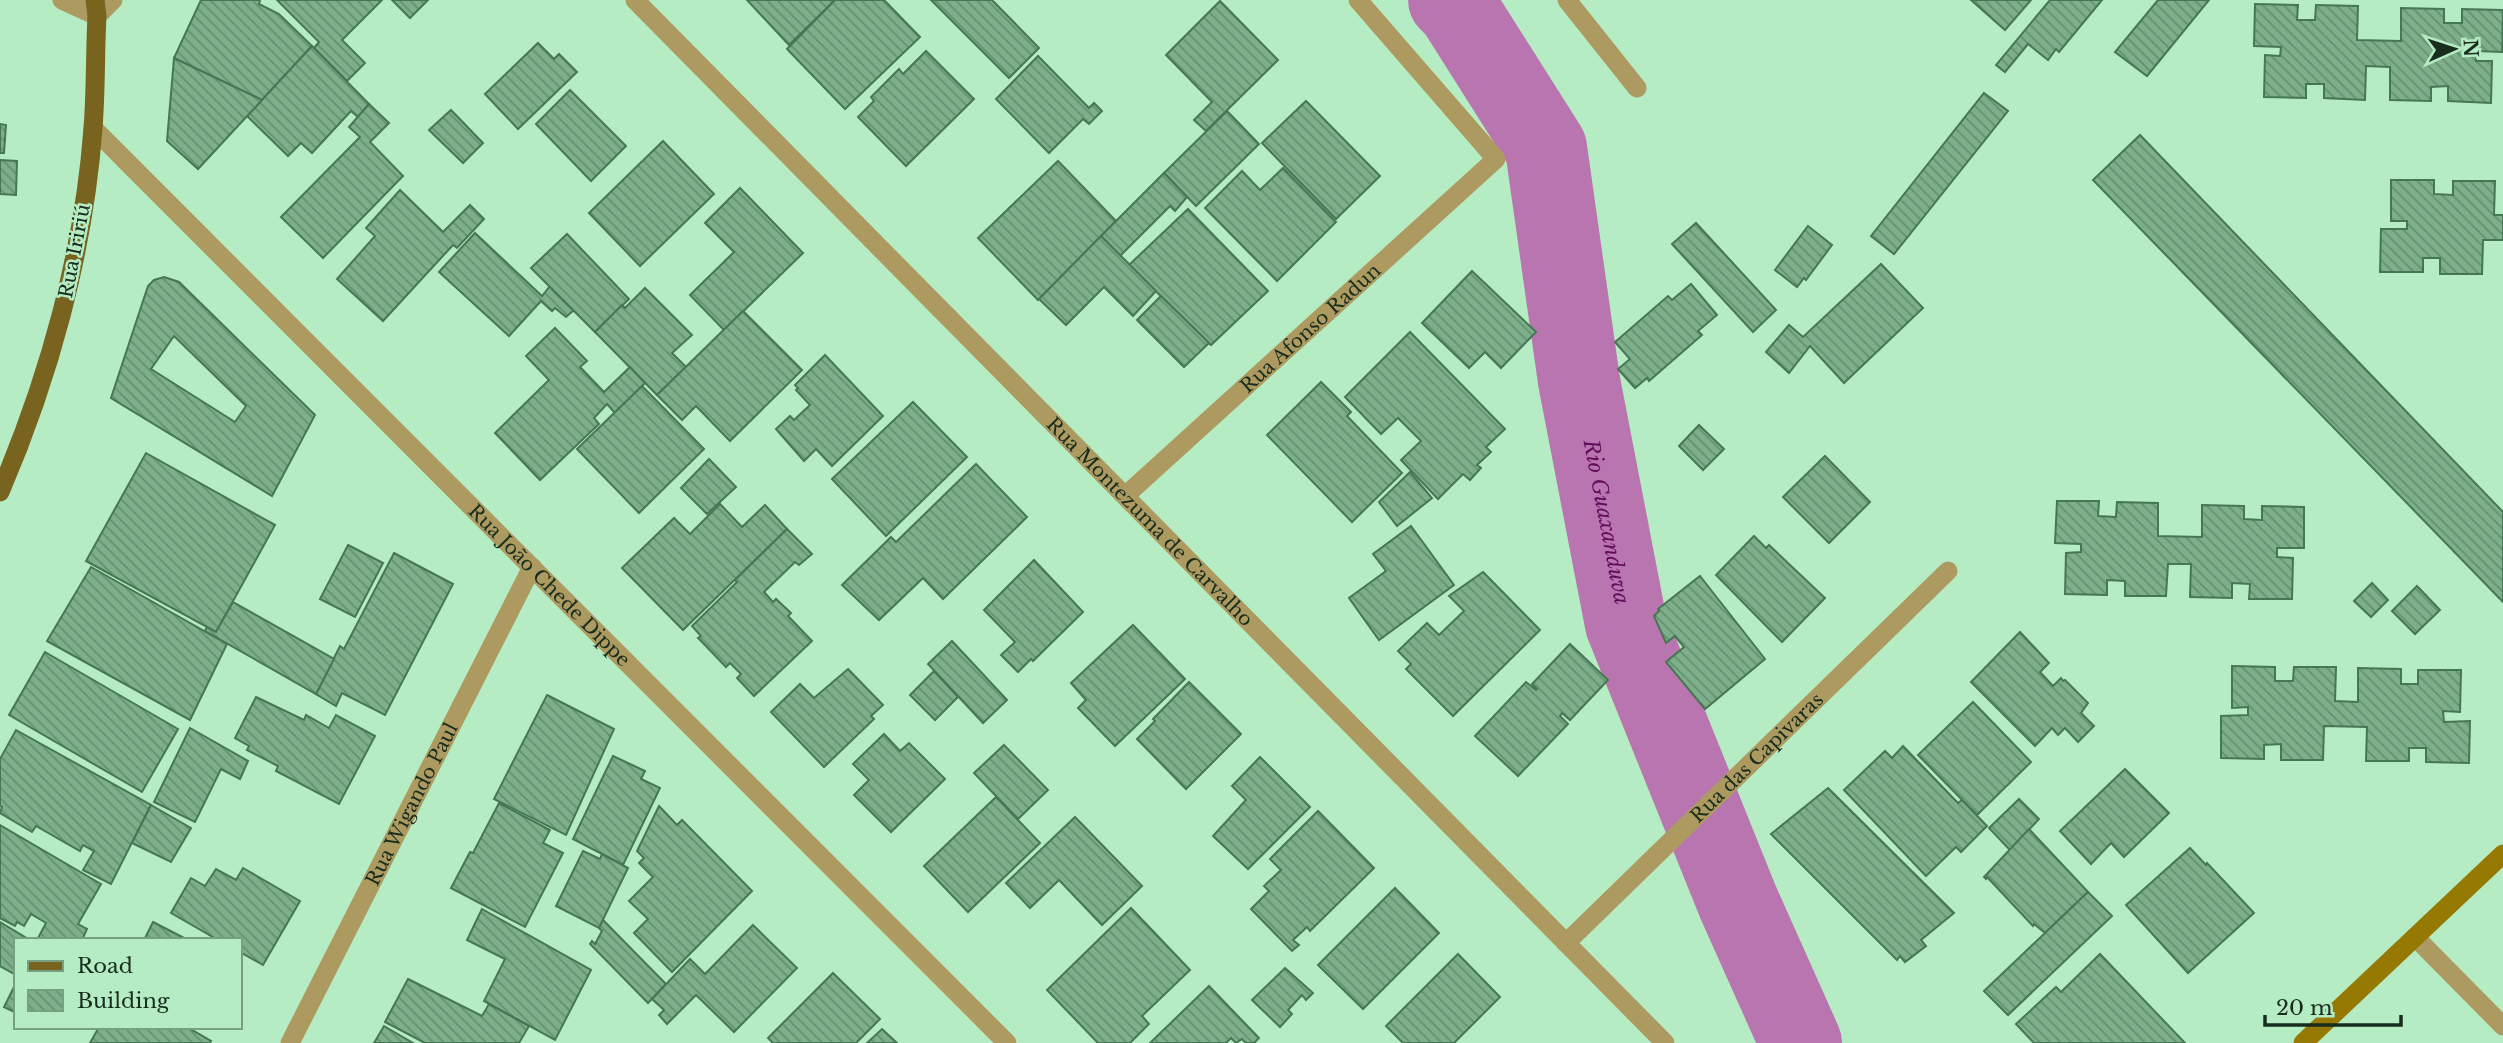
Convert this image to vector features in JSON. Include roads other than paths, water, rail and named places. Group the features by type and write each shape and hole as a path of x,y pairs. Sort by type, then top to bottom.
{"main road":[{"name":"Rua Iririú","path":"0,492 27,422 63,308 85,199 93,128 96,8"},
{"path":"2303,1043 2503,854"}],"street":[{"path":"62,0 96,8 113,0"},
{"name":"Rua Montezuma de Carvalho","path":"635,0 1665,1043"},
{"name":"Rua Afonso Radun","path":"1125,496 1496,159 1358,0"},
{"path":"1567,0 1637,88"},
{"name":"Rua João Chede Dippe","path":"93,128 1007,1043"},
{"name":"Rua Wigando Paul","path":"290,1043 532,567"},
{"name":"Rua das Capivaras","path":"1566,943 1948,571"},
{"path":"2415,937 2503,1026"}],"waterway":[{"name":"Rio Guaxanduva","path":"1449,0 1458,9 1546,148 1579,381 1626,624 1738,902 1801,1043"}]}
